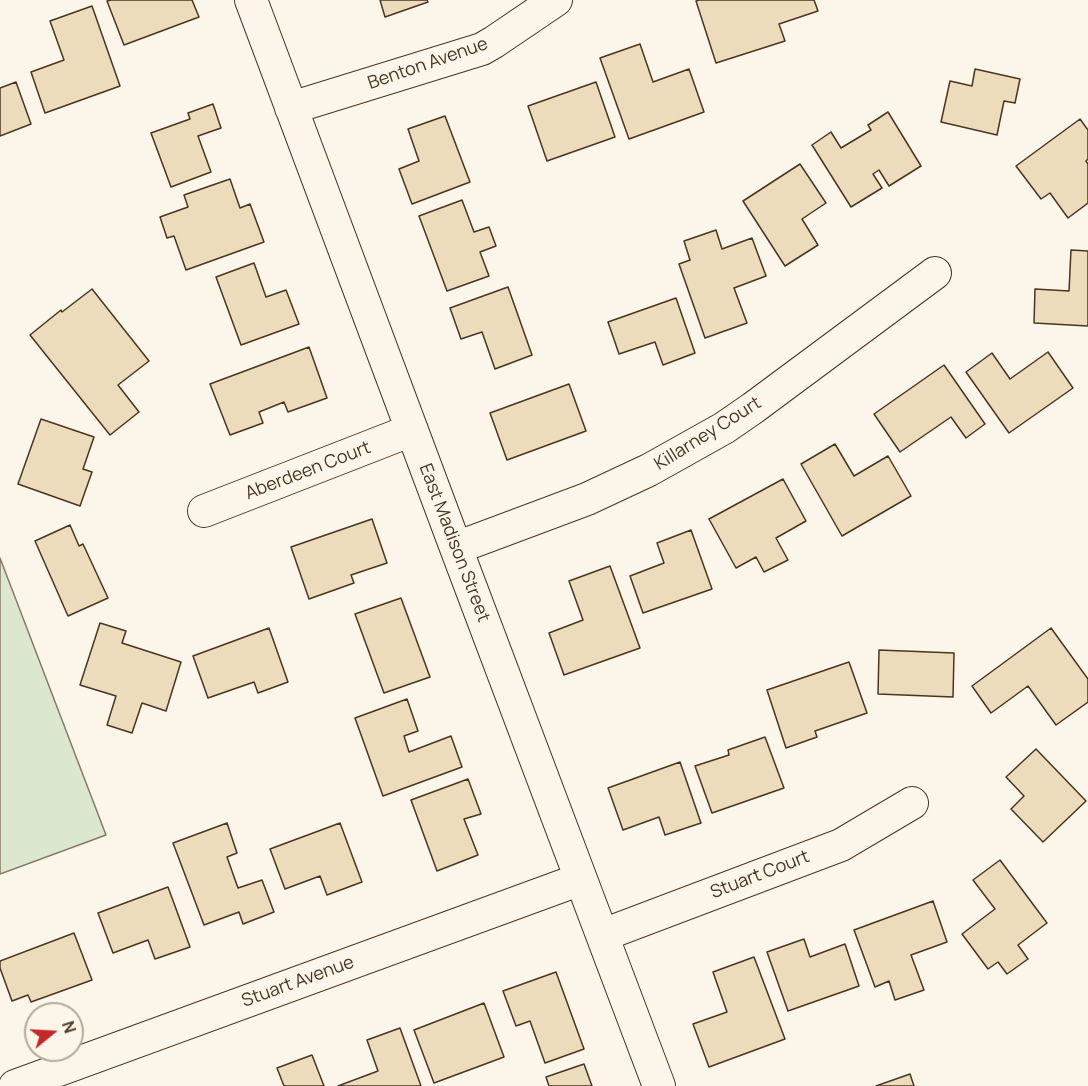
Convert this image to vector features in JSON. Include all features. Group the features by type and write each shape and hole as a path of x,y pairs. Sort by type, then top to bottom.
{"street":[{"name":"East Madison Street","path":"251,0 659,1086"},
{"name":"Benton Avenue","path":"291,108 482,48 556,0"},
{"name":"Killarney Court","path":"456,548 588,499 649,470 724,428 935,273"},
{"name":"Aberdeen Court","path":"204,511 412,430"},
{"name":"Stuart Court","path":"603,935 841,845 912,803"},
{"name":"Stuart Avenue","path":"15,1086 581,879"}],"green space":[{"path":"0,558 106,835 0,874"}],"building":[{"path":"192,0 199,17 124,45 107,1"},
{"path":"380,0 427,0 428,2 385,17"},
{"path":"814,0 818,11 779,24 785,41 716,63 696,1"},
{"path":"92,6 120,86 45,113 31,72 64,60 50,21"},
{"path":"640,44 653,82 689,69 704,112 629,139 600,58"},
{"path":"975,69 1020,79 1015,103 1004,101 997,135 941,122 950,81 972,86"},
{"path":"16,82 31,124 0,136 0,88"},
{"path":"596,82 615,137 547,161 528,106"},
{"path":"213,104 221,128 198,136 211,172 171,187 151,133 190,119 188,113"},
{"path":"888,112 921,166 889,186 879,170 873,174 882,188 851,207 812,145 831,132 841,148 871,130 868,125"},
{"path":"445,116 470,182 412,204 399,169 419,161 408,129"},
{"path":"1080,119 1088,130 1088,159 1086,161 1088,164 1088,203 1068,218 1050,193 1041,199 1016,166"},
{"path":"800,164 826,203 802,219 818,245 785,266 743,201"},
{"path":"230,179 240,208 250,204 264,242 186,270 174,236 167,238 160,217 188,207 184,195"},
{"path":"462,200 474,232 489,227 496,246 480,252 489,276 447,291 419,216"},
{"path":"716,230 722,249 752,238 766,276 734,288 747,323 705,338 679,264 690,260 684,241"},
{"path":"1071,250 1088,251 1088,326 1034,323 1035,289 1069,291"},
{"path":"254,263 266,297 286,290 299,324 241,345 216,277"},
{"path":"508,287 532,355 495,369 482,332 461,339 450,308"},
{"path":"92,289 149,361 118,385 139,412 110,435 30,335"},
{"path":"676,298 695,353 663,365 655,342 619,354 608,322"},
{"path":"309,347 327,398 288,412 284,402 259,412 263,423 230,435 210,384"},
{"path":"1048,352 1073,388 1009,433 966,372 992,353 1010,379"},
{"path":"944,365 985,424 966,438 951,417 900,452 874,414"},
{"path":"569,384 586,431 507,460 490,413"},
{"path":"41,419 94,437 83,469 92,472 80,506 18,484"},
{"path":"835,444 854,476 888,456 911,496 842,536 801,464"},
{"path":"783,479 806,521 776,538 788,560 764,572 756,557 736,568 709,519"},
{"path":"372,519 387,563 351,575 354,583 309,599 291,547"},
{"path":"70,525 79,546 83,544 108,598 68,616 35,541"},
{"path":"691,530 712,589 643,613 630,576 664,563 657,543"},
{"path":"610,566 640,648 564,675 549,633 583,620 569,581"},
{"path":"401,598 430,677 384,693 355,614"},
{"path":"100,623 126,631 122,643 181,662 166,711 142,703 132,733 107,725 116,696 80,685"},
{"path":"269,628 288,682 258,693 254,682 208,698 193,656"},
{"path":"1051,628 1088,679 1088,702 1056,725 1028,686 991,713 972,686"},
{"path":"879,650 954,653 953,697 878,694"},
{"path":"849,662 867,713 815,731 817,737 786,748 767,690"},
{"path":"407,699 418,731 404,736 409,752 451,736 462,767 383,796 355,718"},
{"path":"765,737 784,788 712,813 695,766 729,755 728,750"},
{"path":"1036,749 1086,801 1043,842 1011,809 1024,796 1006,777"},
{"path":"680,762 701,823 665,835 659,817 623,830 608,788"},
{"path":"468,779 481,814 464,819 478,855 437,871 411,800"},
{"path":"227,823 237,853 227,857 238,888 262,880 274,912 243,924 239,912 204,925 173,843"},
{"path":"340,823 362,882 327,895 320,876 285,889 270,849"},
{"path":"1000,860 1047,923 1018,945 1028,959 1007,974 998,962 988,969 962,934 995,909 973,880"},
{"path":"168,887 190,947 155,959 148,940 113,953 98,913"},
{"path":"933,901 947,942 911,955 924,990 895,1000 889,981 875,987 854,930"},
{"path":"74,933 92,980 31,1002 28,995 12,1001 0,968 0,961"},
{"path":"804,939 810,957 845,944 859,986 788,1011 767,952"},
{"path":"754,957 785,1039 709,1067 693,1024 727,1012 713,972"},
{"path":"556,972 584,1049 545,1063 530,1021 516,1026 503,991"},
{"path":"484,1003 504,1057 434,1083 414,1030"},
{"path":"400,1028 421,1086 338,1086 378,1071 367,1040"},
{"path":"312,1055 324,1086 284,1086 277,1068"},
{"path":"584,1064 592,1086 549,1086 546,1077"},
{"path":"910,1074 914,1086 876,1086"}]}
